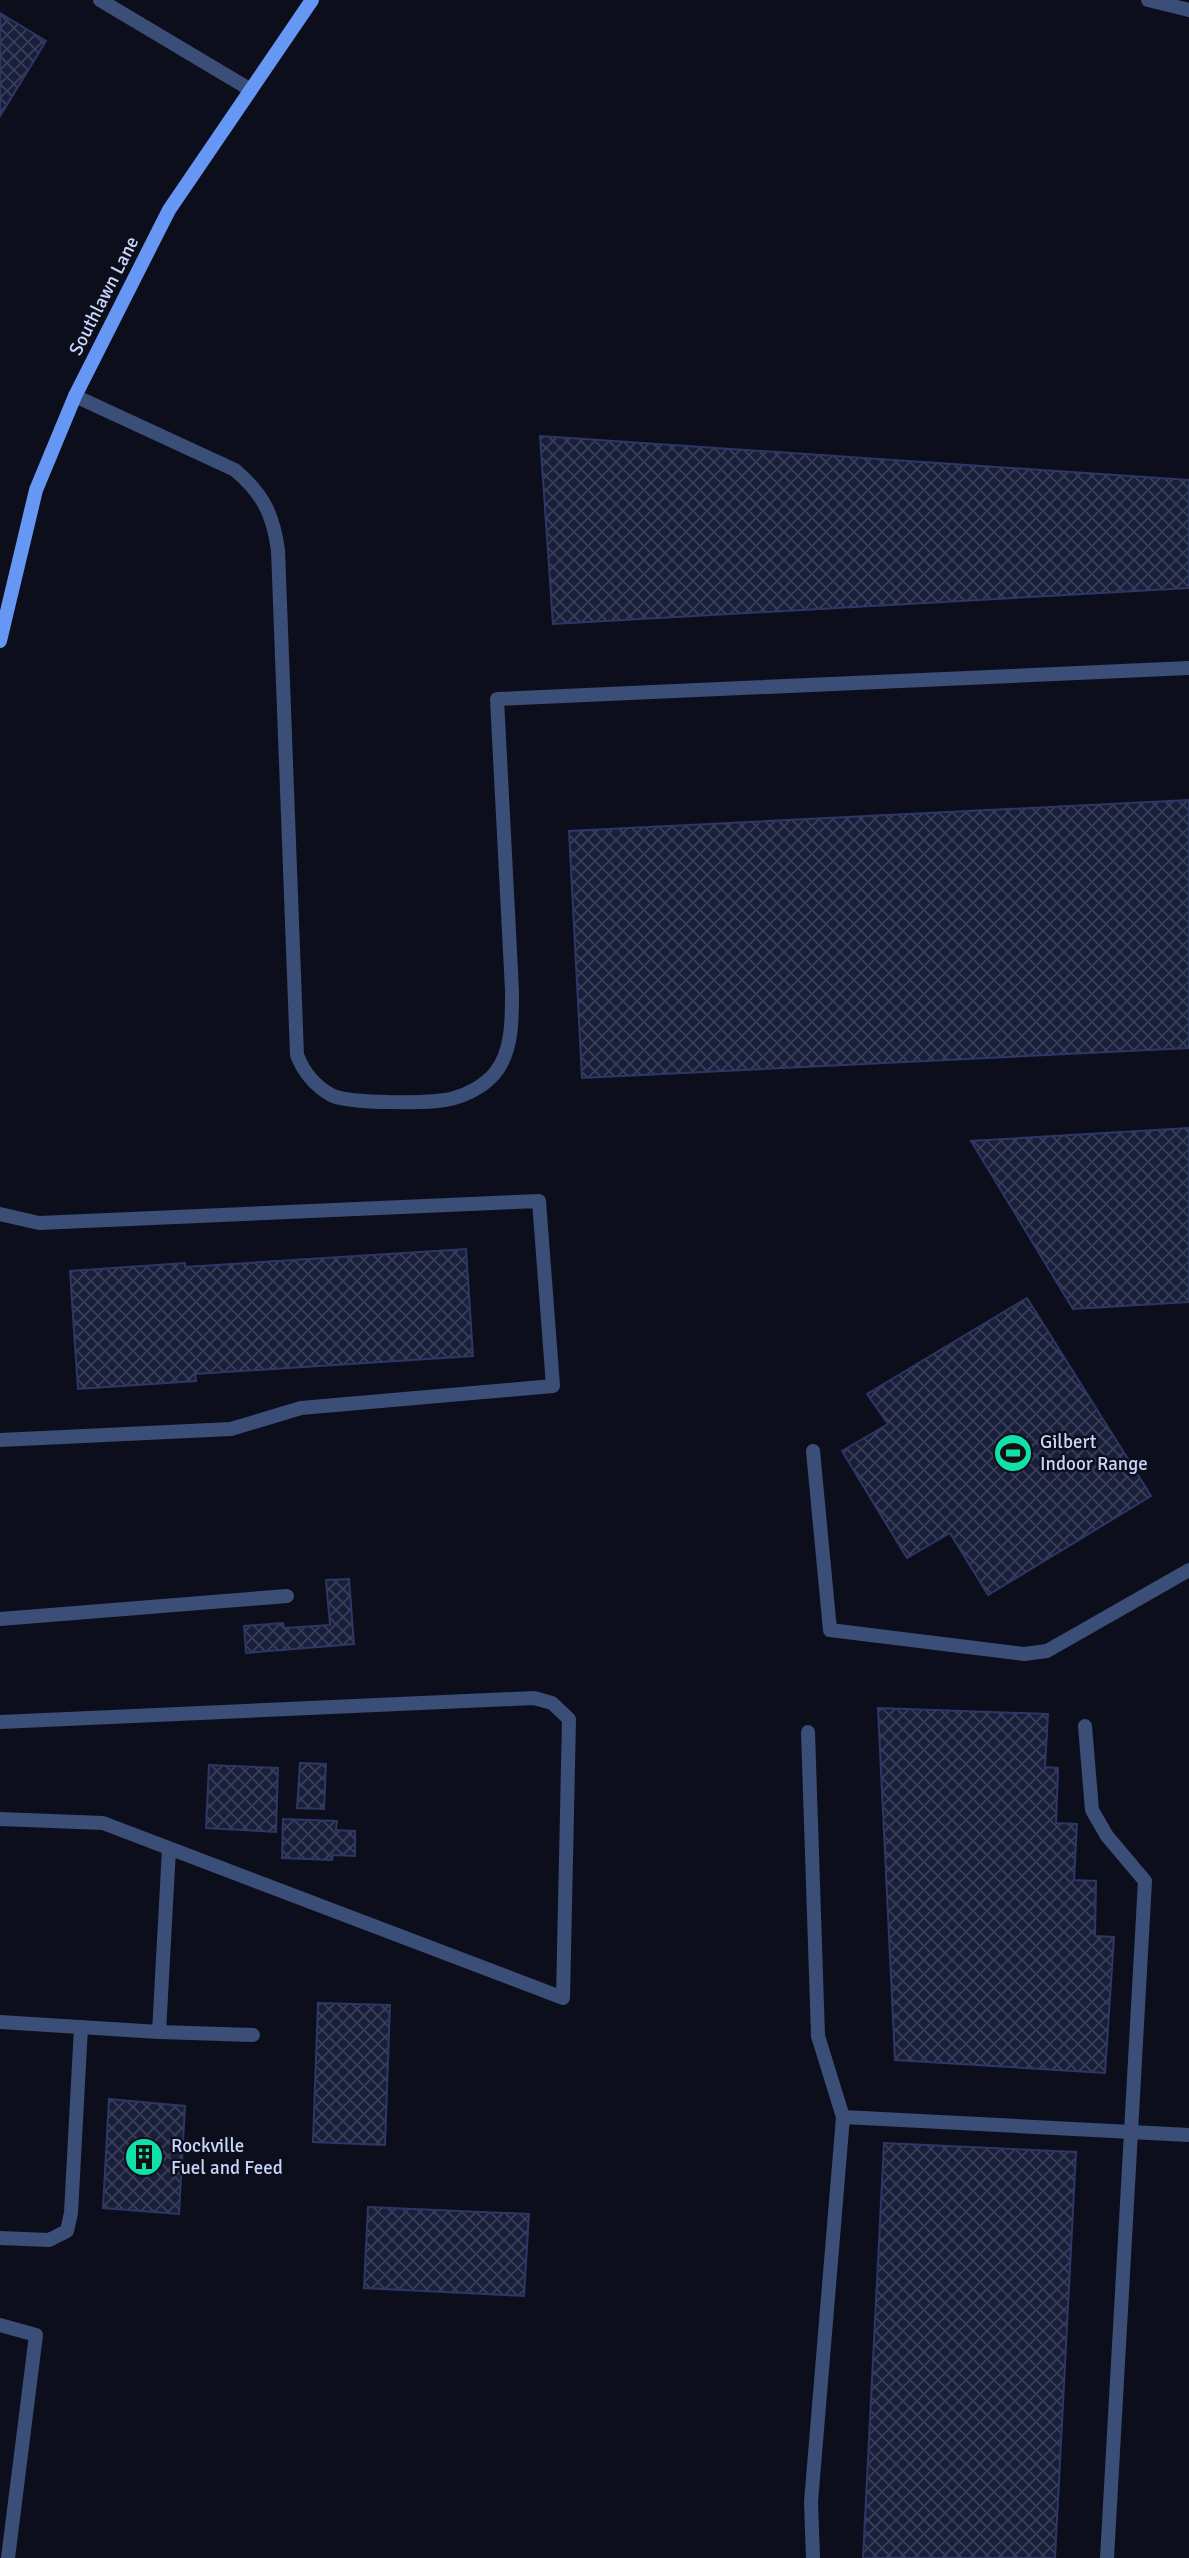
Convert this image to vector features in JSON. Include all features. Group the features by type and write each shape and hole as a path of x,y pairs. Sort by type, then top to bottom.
{"street":[{"path":"100,0 122,5 251,90"},
{"name":"Southlawn Lane","path":"0,641 36,490 75,396 169,210 312,0"},
{"path":"1148,0 1189,10"},
{"path":"75,396 236,470 253,486 274,523 278,550 297,1055 302,1069 314,1083 334,1096 365,1102 452,1099 474,1090 495,1072 506,1051 512,1024 512,990 497,699 1189,668"},
{"path":"0,1214 39,1223 539,1201 553,1386 301,1408 232,1429 0,1440"},
{"path":"813,1451 830,1630 1024,1654 1047,1651 1189,1570"},
{"path":"0,1619 287,1596"},
{"path":"0,1722 534,1698 552,1703 569,1719 563,1998 103,1823 0,1819"},
{"path":"1085,1726 1093,1810 1107,1836 1145,1881 1107,2558"},
{"path":"808,1732 818,2036 843,2117 811,2502 813,2558"},
{"path":"159,2032 169,1849"},
{"path":"0,2022 253,2035"},
{"path":"0,2238 49,2240 67,2231 71,2213 81,2027"},
{"path":"843,2117 1189,2135"},
{"path":"0,2325 36,2335 5,2536 8,2558"}],"building":[{"path":"0,13 46,41 0,116"},
{"path":"540,436 1189,480 1189,588 553,624"},
{"path":"1189,800 1189,1048 582,1078 569,831"},
{"path":"1189,1128 1189,1302 1073,1309 971,1141"},
{"path":"466,1249 473,1356 195,1374 196,1381 78,1389 70,1271 185,1263 185,1267"},
{"path":"1027,1298 1151,1496 988,1595 950,1533 907,1558 842,1451 888,1424 867,1394"},
{"path":"349,1579 354,1644 246,1653 244,1626 283,1623 284,1628 330,1625 326,1580"},
{"path":"878,1708 1048,1714 1045,1767 1058,1768 1056,1823 1077,1824 1074,1880 1096,1881 1095,1936 1114,1937 1105,2073 895,2060"},
{"path":"300,1763 326,1764 324,1809 297,1808"},
{"path":"209,1765 278,1768 276,1832 206,1828"},
{"path":"283,1819 337,1821 336,1830 355,1831 355,1856 333,1855 332,1860 282,1858"},
{"path":"318,2003 390,2005 385,2145 313,2142"},
{"name":"Rockville Fuel and Feed","path":"109,2099 185,2106 179,2214 103,2208"},
{"path":"884,2143 1076,2152 1055,2558 863,2558"},
{"path":"368,2207 529,2214 524,2296 364,2288"}],"place":[{"name":"Gilbert Indoor Range","path":"1013,1453"},
{"name":"Rockville Fuel and Feed","path":"144,2157"}]}
